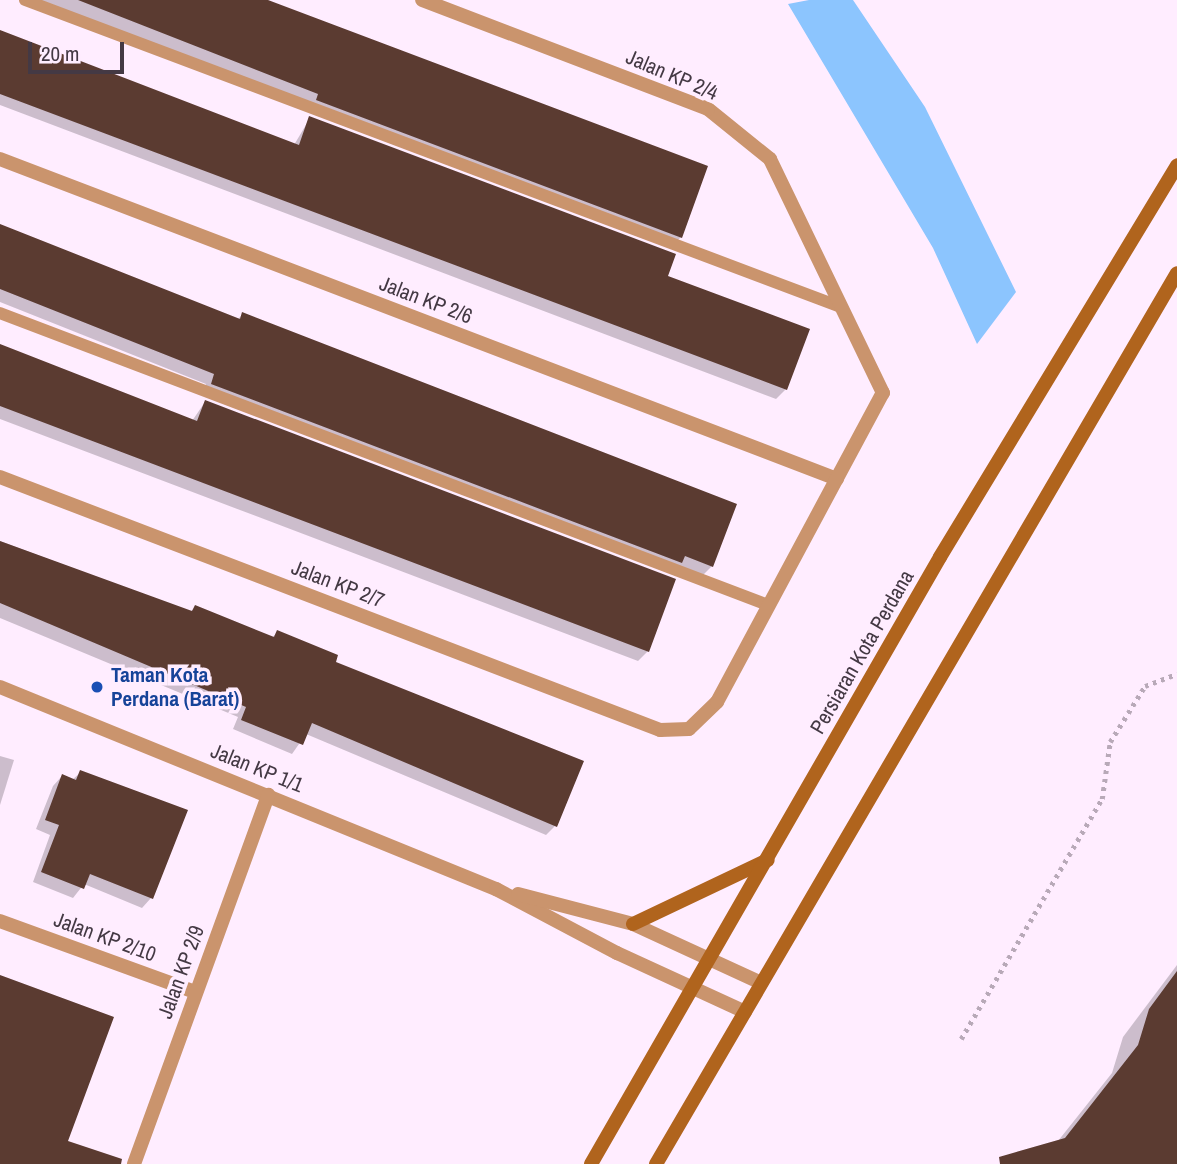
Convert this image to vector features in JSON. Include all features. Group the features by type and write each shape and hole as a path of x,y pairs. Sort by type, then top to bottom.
{"street":[{"name":"Jalan KP 2/4","path":"422,0 708,109 770,159 883,393 837,479"},
{"name":"Jalan KP 2/6","path":"0,159 837,479"},
{"name":"Persiaran Kota Perdana","path":"591,1164 940,557 1177,165"},
{"path":"656,1164 1177,273"},
{"name":"Jalan KP 2/7","path":"0,477 660,730 689,729 718,702 768,605"},
{"path":"768,605 837,479"},
{"name":"Jalan KP 1/1","path":"0,687 496,889 693,989 745,1012"},
{"name":"Jalan KP 2/9","path":"134,1164 268,795"},
{"path":"633,924 768,860"},
{"name":"Jalan KP 1/1","path":"496,889 633,924 761,983"},
{"name":"Jalan KP 2/10","path":"0,922 195,992"}],"lane":[{"path":"25,0 841,307"},
{"path":"0,313 768,605"}],"path":[{"path":"961,1039 1102,799 1110,741 1145,686 1177,674"}],"water":[{"path":"809,0 853,0 925,107 1016,292 977,344 933,248 788,4"}],"building":[{"path":"78,0 268,0 708,166 682,238 316,100 318,94"},
{"path":"0,30 299,145 309,116 676,254 668,276 810,329 787,390 0,94"},
{"path":"0,224 240,319 242,312 737,504 713,567 685,556 682,563 211,384 214,374 0,289"},
{"path":"0,344 197,421 205,400 676,579 649,652 0,406"},
{"path":"0,541 192,611 195,605 274,637 277,630 338,655 336,662 584,761 557,827 312,723 303,745 241,720 246,707 0,603"},
{"path":"80,770 188,810 153,899 90,874 84,889 41,872 59,825 45,820 62,774 76,780"},
{"path":"1177,971 1177,1164 1000,1164 999,1157 1065,1138 1138,1045 1149,1009"},
{"path":"0,975 114,1017 68,1141 122,1159 121,1164 0,1164"}],"place":[{"name":"Taman Kota Perdana (Barat)","path":"97,687"}]}
